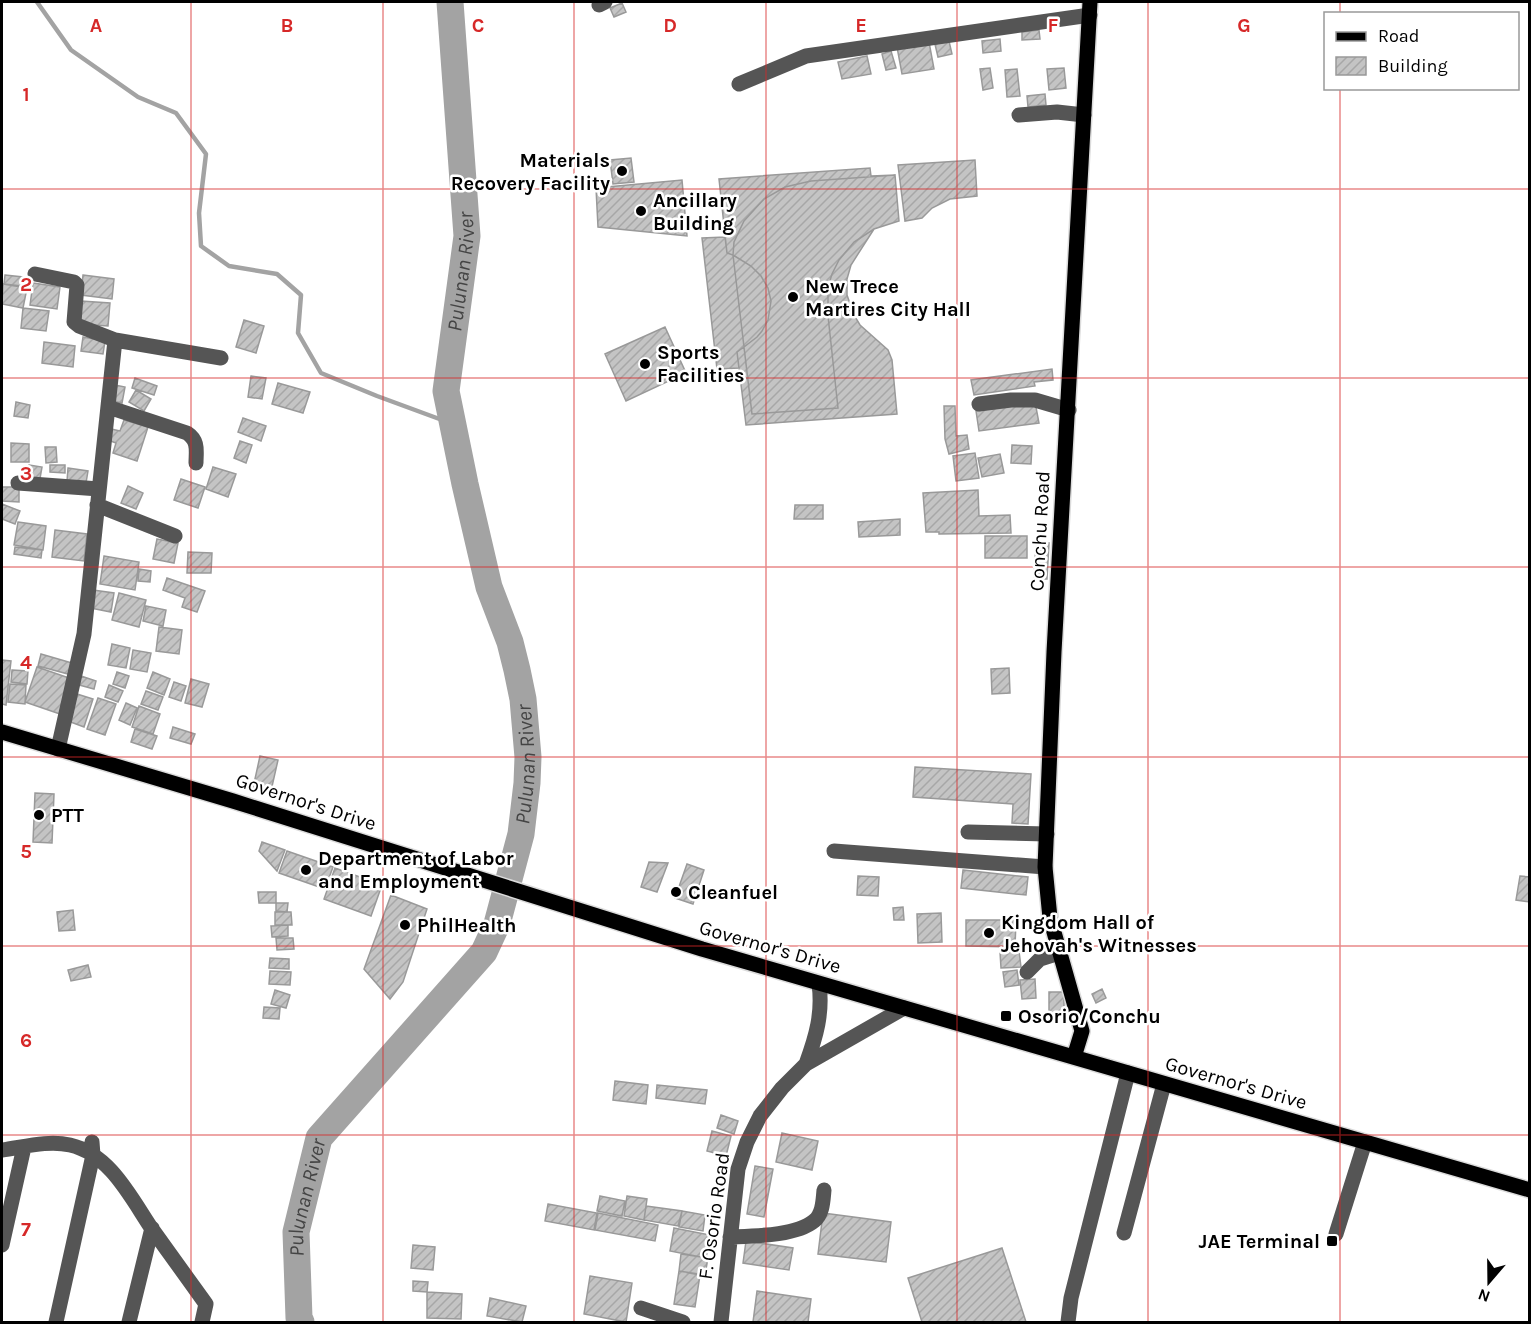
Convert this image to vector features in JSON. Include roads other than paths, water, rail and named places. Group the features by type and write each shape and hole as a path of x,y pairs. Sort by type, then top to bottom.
{"main road":[{"name":"Conchu Road","path":"1074,1058 1082,1031 1050,918 1045,867 1055,640 1090,8"},
{"name":"Governor's Drive","path":"2,732 233,801 819,984 1530,1190"}],"street":[{"path":"739,84 806,56 1090,8"},
{"path":"1019,115 1057,112 1084,115"},
{"path":"35,274 74,282 77,285 74,322 79,326 114,340 221,358"},
{"path":"58,749 84,634 114,340"},
{"path":"979,404 1035,400 1069,410"},
{"path":"108,407 187,433 196,444 196,463"},
{"path":"18,483 98,497 175,536"},
{"path":"968,832 1047,834"},
{"path":"834,851 1045,867"},
{"path":"1027,972 1040,959 1059,953"},
{"name":"F. Osorio Road","path":"806,1064 820,1020 819,984"},
{"name":"F. Osorio Road","path":"721,1323 738,1169 760,1116 782,1088 806,1064 904,1008"},
{"path":"1068,1323 1071,1298 1128,1073"},
{"path":"1124,1233 1164,1084"},
{"path":"1336,1234 1365,1142"},
{"path":"2,1150 58,1143 93,1149 115,1174 206,1304 202,1323"},
{"path":"2,1245 24,1147"},
{"path":"56,1323 93,1149"},
{"path":"730,1237 789,1232 815,1221 822,1210 824,1190"},
{"path":"129,1323 152,1228"},
{"path":"641,1308 683,1323"}],"waterway":[{"path":"37,2 71,50 138,97 176,113 206,154 199,213 201,246 229,266 277,274 301,295 298,333 321,373 453,424"},
{"name":"Pulunan River","path":"301,1322 296,1232 319,1138 484,952 497,924 521,834 527,783 528,757 523,699 510,642 489,587 446,391 467,236 450,2"}],"place":[{"name":"Materials Recovery Facility","path":"622,171"},
{"name":"Ancillary Building","path":"641,211"},
{"name":"New Trece Martires City Hall","path":"793,297"},
{"name":"Sports Facilities","path":"645,364"},
{"name":"PTT","path":"39,815"},
{"name":"Department of Labor and Employment","path":"306,870"},
{"name":"Cleanfuel","path":"676,892"},
{"name":"PhilHealth","path":"405,925"},
{"name":"Kingdom Hall of Jehovah's Witnesses","path":"989,933"},
{"name":"Osorio/Conchu","path":"1006,1016"},
{"name":"JAE Terminal","path":"1332,1241"}]}
